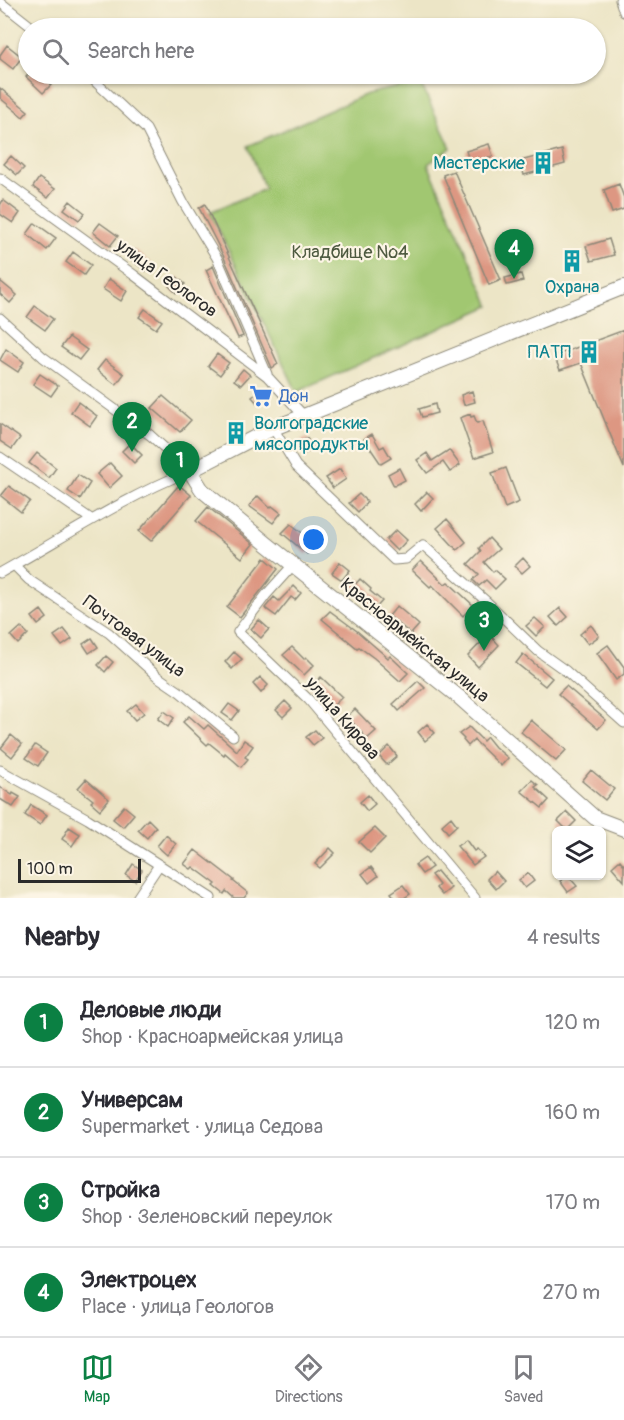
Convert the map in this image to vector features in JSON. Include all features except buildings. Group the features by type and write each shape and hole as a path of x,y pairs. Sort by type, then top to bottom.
{"street":[{"path":"620,0 624,12"},
{"path":"0,2 20,18"},
{"path":"97,84 146,129 183,202 218,258 267,376"},
{"name":"улица Геологов","path":"0,178 134,274 267,376 304,416"},
{"path":"0,573 91,519 156,484 190,471 273,428 624,287"},
{"path":"0,318 43,357 150,435 190,471"},
{"path":"273,428 296,466 394,560 406,560 423,545 538,651 566,671 624,723"},
{"path":"0,457 91,519"},
{"name":"Красноармейская улица","path":"190,471 202,490 460,698 595,818 624,829"},
{"name":"Почтовая улица","path":"14,565 29,580 108,633 158,677 180,692 233,736"},
{"name":"улица Кирова","path":"293,565 237,633 309,700 475,898"},
{"path":"0,770 88,819 211,898"},
{"path":"137,898 159,864"}],"green space":[{"name":"Кладбище №4","path":"421,84 451,148 428,164 490,306 297,392 210,212 265,189 248,146 367,94"}],"place":[{"name":"Мастерские","path":"543,163"},
{"name":"Охрана","path":"572,261"},
{"name":"Электроцех","path":"514,279"},
{"name":"ПАТП","path":"589,352"},
{"name":"Дон","path":"261,396"},
{"name":"Волгоградские мясопродукты","path":"236,433"},
{"name":"Универсам","path":"132,452"},
{"name":"Деловые люди","path":"180,491"},
{"name":"Стройка","path":"484,651"}]}
